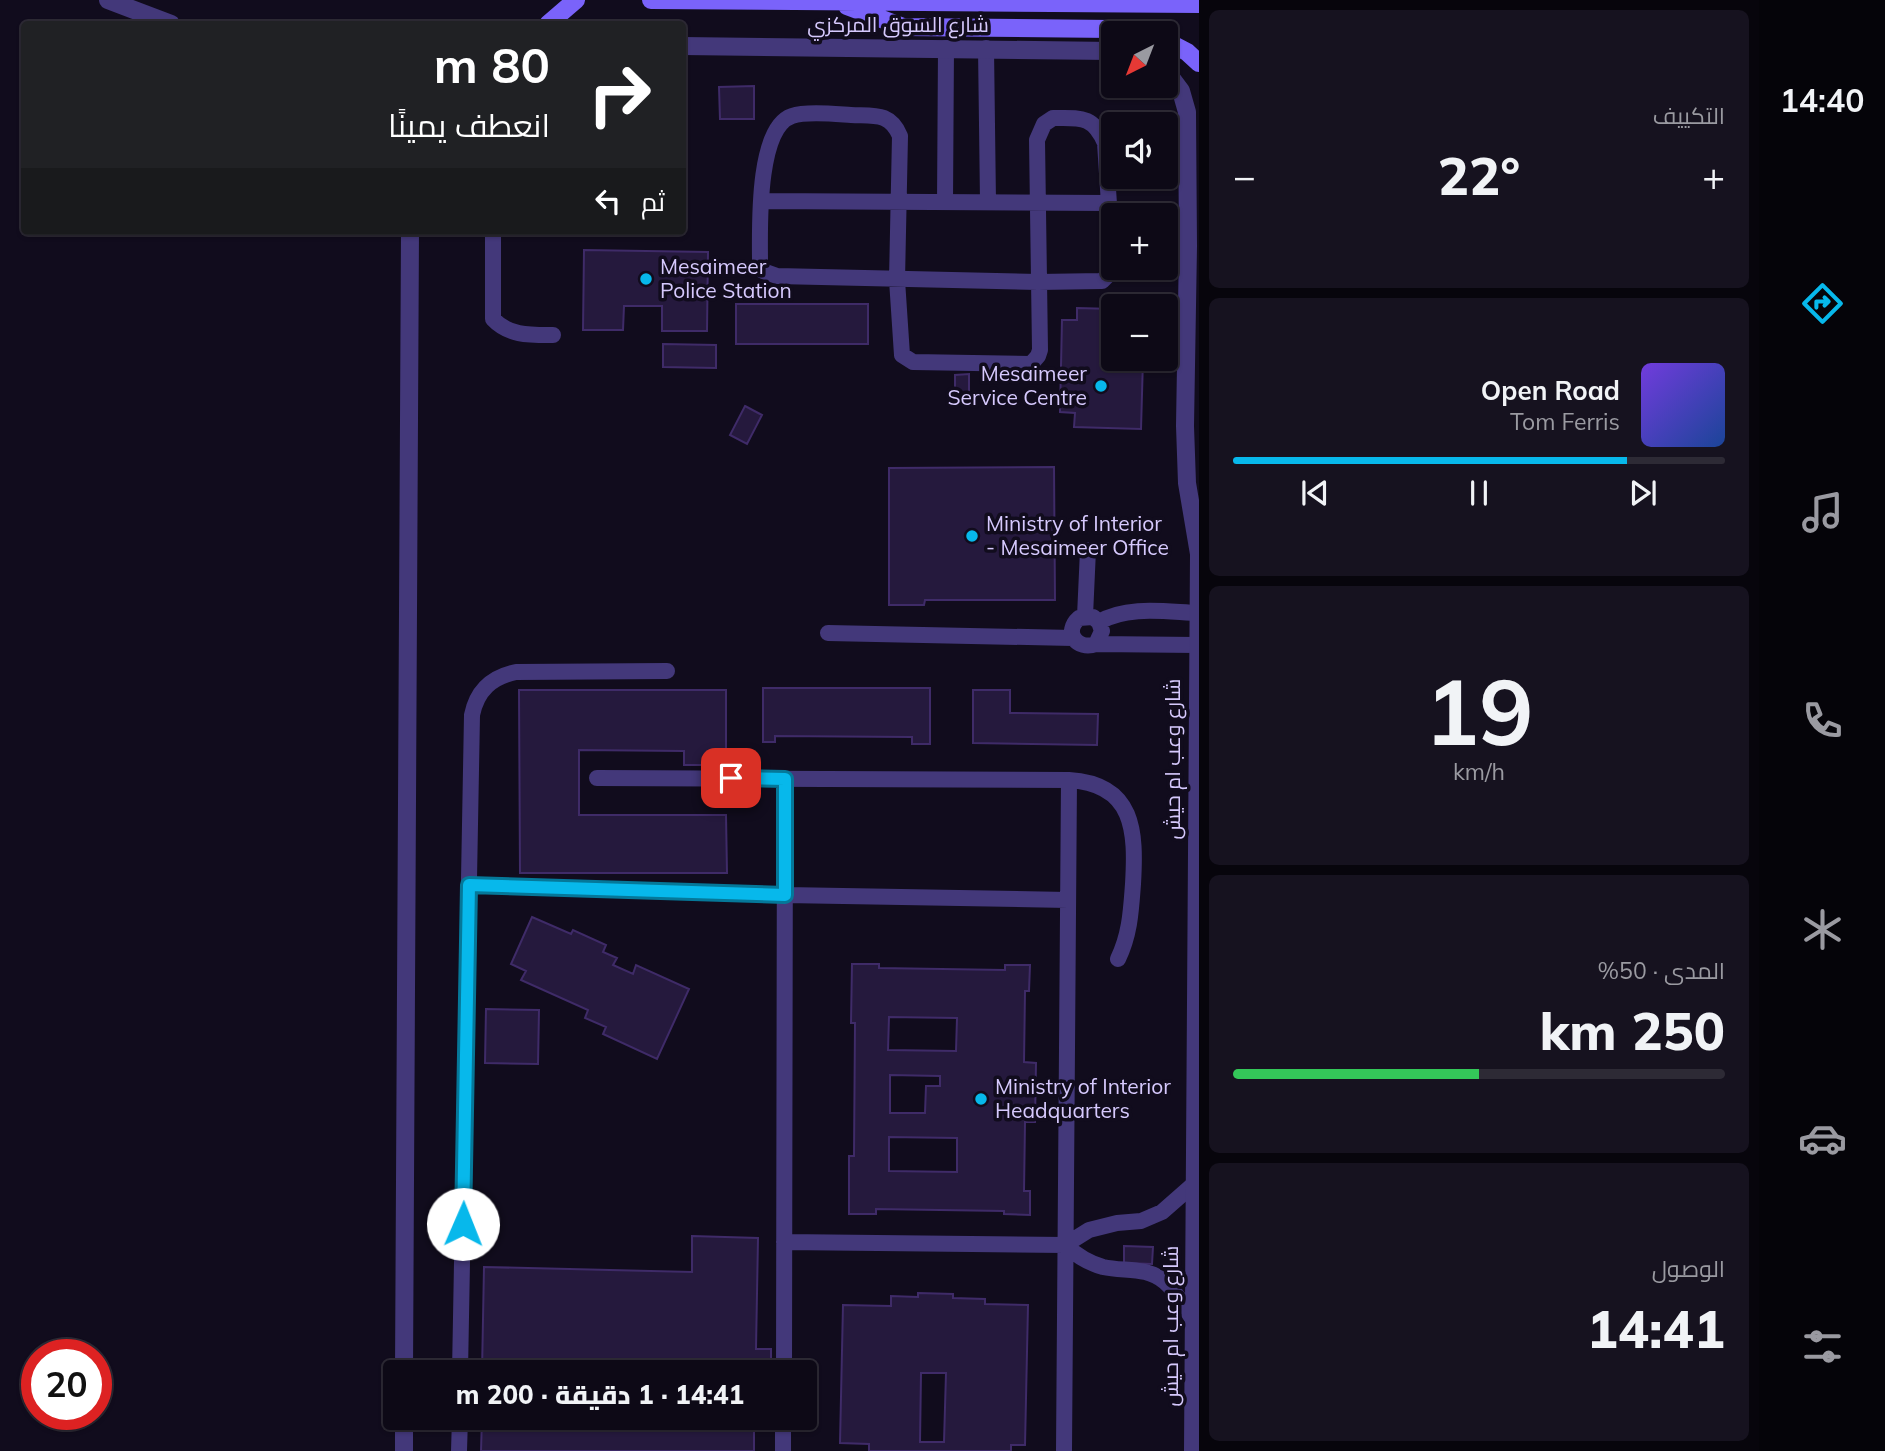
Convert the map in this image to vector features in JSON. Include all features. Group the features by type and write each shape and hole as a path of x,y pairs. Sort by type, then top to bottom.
{"main road":[{"path":"552,21 576,0"},
{"name":"شارع السوق المركزي","path":"651,0 1199,4"},
{"path":"833,1 903,27 1101,29"},
{"path":"1178,47 1199,62"}],"street":[{"path":"108,0 163,21"},
{"name":"شارع السوق المركزي","path":"686,46 1101,51"},
{"name":"شارع وعب ام حيش","path":"1178,87 1187,112 1187,483 1199,554 1193,1451"},
{"path":"1188,246 1199,227"},
{"path":"404,1360 410,235"},
{"path":"404,1430 404,1451"}],"lane":[{"path":"945,202 946,48"},
{"path":"986,48 988,202"},
{"path":"898,202 897,280 900,350 908,361 1020,365 1031,364 1035,360 1040,351 1038,282 1037,140 1040,131 1053,118 1087,120 1099,130 1105,143 1112,265 1108,277 1096,282 1038,282 897,280 769,275 763,271 760,262 764,169 772,139 779,125 794,115 880,116 895,126 900,136 898,202"},
{"path":"761,201 1108,202"},
{"path":"493,235 493,318 502,329 553,335"},
{"path":"1088,550 1092,619 1102,631 1096,643"},
{"path":"1073,638 1074,621 1131,612 1199,612"},
{"path":"828,633 1073,638 1086,646 1096,643 1197,645"},
{"path":"460,1360 474,705 485,687 494,680 516,672 667,671"},
{"path":"597,778 1082,781 1107,790 1131,821 1135,845 1131,916 1129,930 1118,958"},
{"path":"784,1360 785,779"},
{"path":"1064,1451 1069,780"},
{"path":"469,885 1068,900"},
{"path":"784,1242 1065,1245 1089,1230 1117,1223 1141,1221 1162,1212 1195,1183"},
{"path":"1065,1245 1088,1262 1153,1274 1172,1289 1194,1321"},
{"path":"459,1451 460,1430"},
{"path":"783,1430 783,1451"}],"building":[{"path":"754,86 754,119 720,119 719,87"},
{"name":"Mesaimeer Police Station","path":"584,250 708,252 707,331 662,331 662,306 624,306 623,330 583,330"},
{"path":"736,304 868,304 868,344 736,344"},
{"name":"Mesaimeer Service Centre","path":"1077,308 1101,309 1101,371 1143,371 1141,429 1074,427 1075,413 1060,412 1062,320 1077,320"},
{"path":"663,344 716,345 716,368 663,367"},
{"path":"969,374 969,397 955,397 955,375"},
{"path":"745,406 762,415 747,444 730,435"},
{"name":"Ministry of Interior - Mesaimeer Office","path":"1054,467 1055,600 925,600 924,605 889,605 889,468"},
{"path":"763,688 930,688 930,744 912,744 912,737 775,736 775,742 763,742"},
{"path":"519,690 726,690 726,765 684,765 684,751 579,750 579,815 726,815 727,873 520,873"},
{"path":"973,690 1010,690 1010,713 1098,714 1097,745 973,743"},
{"path":"532,917 571,934 573,930 606,945 603,952 617,958 613,965 633,974 636,965 689,989 657,1059 603,1034 606,1027 585,1018 588,1010 521,980 526,971 511,964"},
{"name":"Ministry of Interior Headquarters","path":"852,964 879,964 879,968 1005,970 1005,965 1030,965 1029,991 1025,991 1024,1062 1036,1063 1035,1122 1025,1122 1024,1191 1030,1191 1030,1215 1004,1214 1004,1211 876,1209 876,1214 849,1214 849,1156 854,1156 855,1023 851,1023","holes":["889,1017 957,1018 956,1051 888,1050","890,1075 940,1076 940,1086 926,1086 925,1113 890,1113","889,1137 957,1138 957,1172 889,1171"]},
{"path":"486,1009 539,1010 538,1064 485,1063"},
{"path":"692,1236 758,1238 756,1349 771,1349 771,1360 482,1360 484,1267 692,1272"},
{"path":"1124,1246 1153,1247 1152,1264 1124,1263"},
{"path":"918,1293 953,1294 953,1298 985,1299 985,1304 1028,1305 1025,1445 1011,1445 1011,1451 869,1451 869,1444 840,1443 843,1305 891,1306 891,1296 918,1297","holes":["921,1373 946,1373 944,1442 920,1442"]},
{"path":"482,1430 754,1430 754,1451 481,1451"}],"place":[{"name":"Mesaimeer Police Station","path":"646,279"},
{"name":"Mesaimeer Service Centre","path":"1101,386"},
{"name":"Ministry of Interior - Mesaimeer Office","path":"972,536"},
{"name":"Ministry of Interior Headquarters","path":"981,1099"}],"route":[{"path":"463,1224 469,885 785,895 785,779 731,778"}]}
